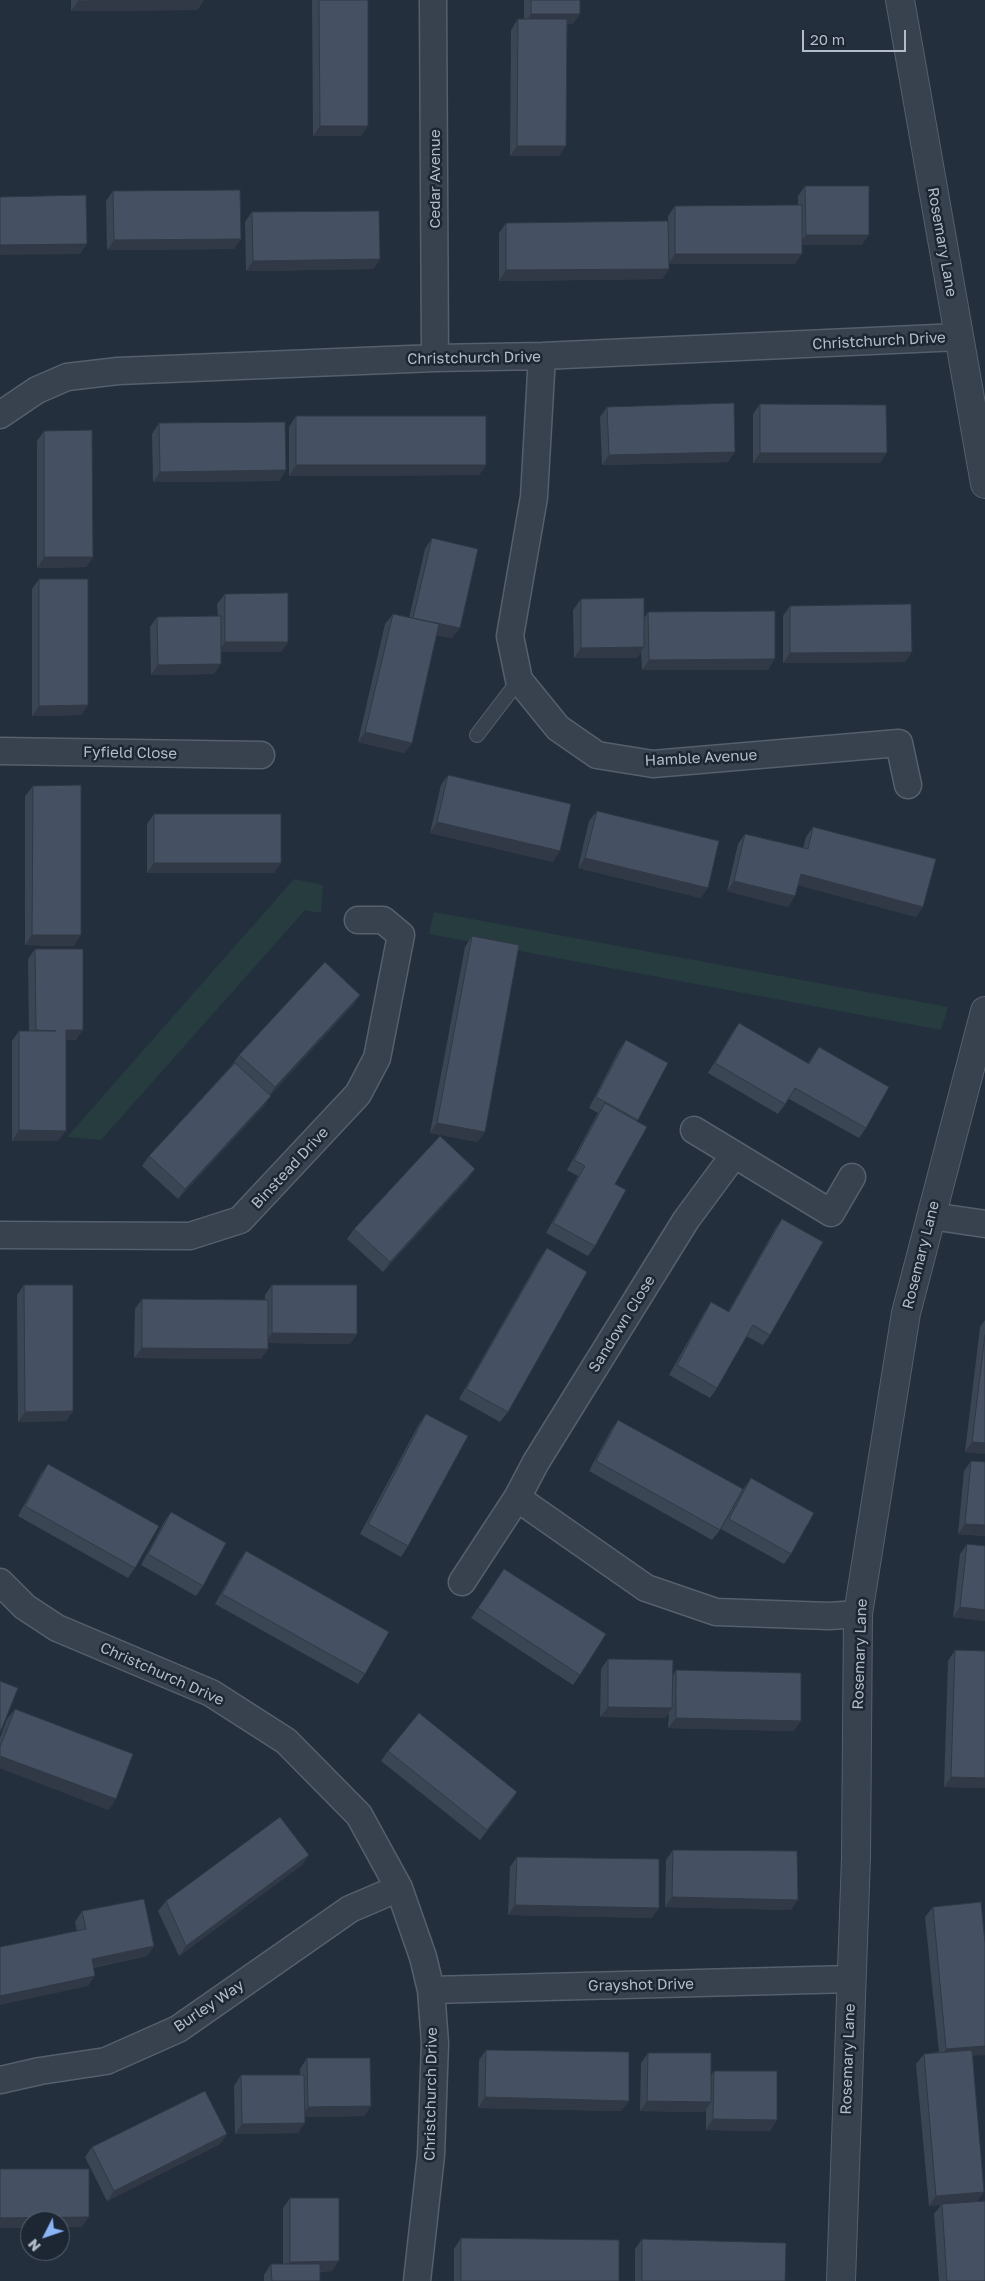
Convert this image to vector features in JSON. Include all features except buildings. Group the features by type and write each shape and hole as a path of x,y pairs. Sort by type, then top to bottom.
{"street":[{"name":"Cedar Avenue","path":"433,0 435,358"},
{"name":"Rosemary Lane","path":"900,0 985,484"},
{"name":"Christchurch Drive","path":"0,415 37,390 67,377 118,371 435,358 542,356 959,337"},
{"name":"Hamble Avenue","path":"542,356 534,497 510,636 519,680 558,728 597,755 653,764 899,743 908,785"},
{"name":"Fyfield Close","path":"0,751 261,755"},
{"name":"Binstead Drive","path":"0,1235 190,1236 240,1220 358,1094 377,1058 401,936 383,920 358,920"},
{"name":"Rosemary Lane","path":"841,2281 856,1857 858,1614 906,1313 985,1011"},
{"path":"694,1130 831,1213 852,1177"},
{"name":"Sandown Close","path":"462,1582 517,1498 536,1462 686,1220 734,1154"},
{"path":"931,1216 985,1224"},
{"path":"517,1498 646,1588 716,1612 829,1616 858,1614"},
{"name":"Christchurch Drive","path":"0,1582 25,1607 57,1628 212,1693 286,1741 359,1815 399,1888 423,1957 431,1990 436,2043 431,2155 417,2281"},
{"name":"Burley Way","path":"0,2080 40,2071 106,2061 178,2029 350,1909 399,1888"},
{"name":"Grayshot Drive","path":"431,1990 851,1979"}],"lane":[{"path":"477,736 519,680"}],"green space":[{"path":"294,879 323,885 321,913 305,910 101,1140 67,1137"},
{"path":"434,912 948,1007 941,1030 429,934"}]}
